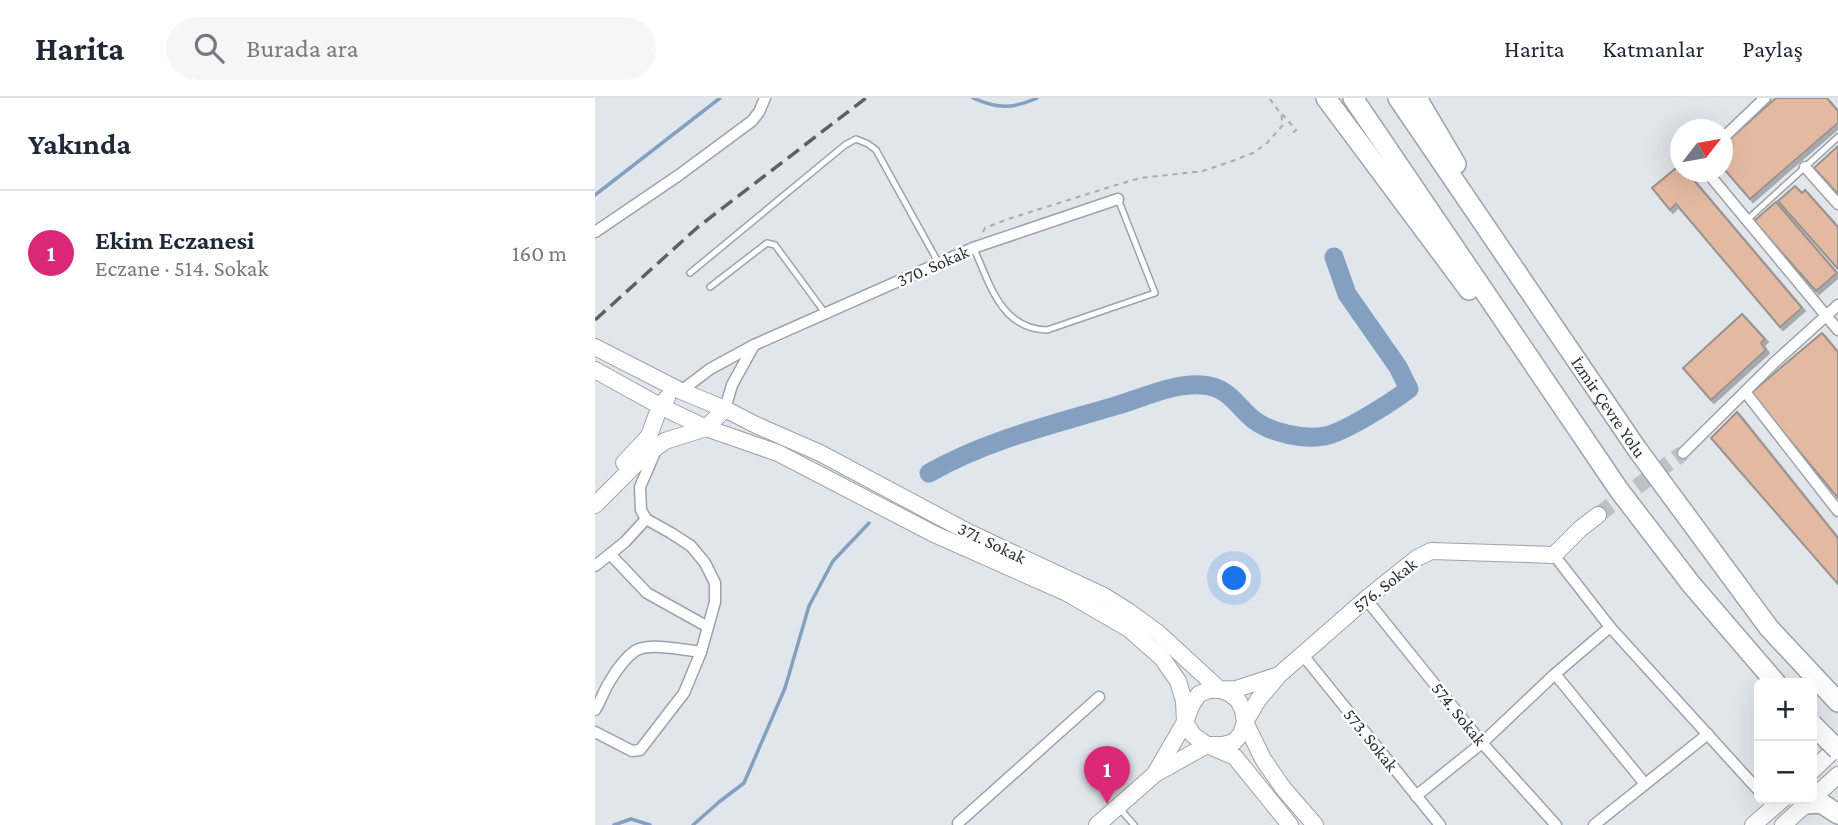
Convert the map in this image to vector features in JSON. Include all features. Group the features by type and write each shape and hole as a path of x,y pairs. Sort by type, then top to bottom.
{"highway":[{"path":"1327,98 1522,363 1574,422"},
{"path":"1353,98 1619,490 1691,584 1772,678"},
{"name":"İzmir Çevre Yolu","path":"1398,98 1637,449 1769,628 1833,696"},
{"path":"1417,98 1449,150 1491,234"},
{"path":"1817,729 1838,748"},
{"path":"1817,803 1838,814"}],"main road":[{"name":"371. Sokak","path":"595,347 681,391 725,408 820,453 968,532 1104,596 1128,611 1158,633 1220,690 1238,700 1245,722 1263,759 1283,788 1315,825"},
{"name":"371. Sokak","path":"595,370 660,407 706,428 778,453 934,534 1067,593 1129,628 1162,658 1178,681 1184,701 1185,722"},
{"path":"595,492 649,436 660,407 669,397 681,391"},
{"path":"595,505 642,458 665,441 706,428 725,408"},
{"path":"1554,555 1598,515"},
{"name":"576. Sokak","path":"1245,722 1258,700 1279,675 1417,558 1431,551 1554,555"},
{"path":"1154,774 1199,694 1209,690 1236,689 1279,675"},
{"path":"1185,722 1193,735 1207,745 1235,757 1290,825"},
{"path":"1097,825 1154,774 1207,745 1234,742 1241,734 1245,722"},
{"path":"1817,767 1838,748"},
{"path":"1817,795 1838,775"},
{"path":"1753,825 1772,804"},
{"path":"1783,825 1807,804"}],"street":[{"path":"595,232 752,121 765,98"},
{"path":"1733,128 1765,98"},
{"path":"1805,167 1838,204"},
{"path":"1715,182 1838,330"},
{"name":"370. Sokak","path":"681,391 710,369 754,345 973,248 1118,200"},
{"path":"1683,453 1775,362 1838,305"},
{"path":"725,408 732,385 754,345"},
{"path":"1746,393 1838,511"},
{"path":"595,732 632,751 640,750 684,693 701,652 715,601 715,583 691,546 646,519 641,510 641,487 657,447"},
{"path":"595,566 625,542 646,519"},
{"path":"610,554 647,593 708,627"},
{"path":"1554,555 1610,627 1754,785"},
{"name":"574. Sokak","path":"1366,599 1482,743 1556,825"},
{"path":"1416,796 1482,743 1555,674 1610,627"},
{"path":"595,710 610,681 636,650 660,648 701,652"},
{"name":"573. Sokak","path":"1302,654 1440,825"},
{"path":"1555,674 1645,784"},
{"path":"955,824 1099,697"},
{"path":"1594,825 1708,734"}],"lane":[{"path":"1747,220 1838,137"},
{"path":"690,273 845,145 856,139 876,150 939,263"},
{"path":"973,248 1006,313 1025,326 1047,330 1155,293 1118,200"},
{"path":"710,287 767,243 775,245 825,314"},
{"path":"1118,806 1134,825"}],"path":[{"path":"1269,98 1296,130 1289,136"},
{"path":"973,248 985,228 1008,219 1140,178 1203,171 1253,153 1266,145 1283,125 1281,114"}],"building":[{"path":"1776,98 1827,98 1838,111 1838,123 1750,199 1733,179 1733,136"},
{"path":"1838,146 1838,194 1814,168"},
{"path":"1670,173 1670,182 1695,182 1802,308 1780,327 1676,204 1670,210 1652,188"},
{"path":"1795,186 1802,193 1805,190 1838,227 1838,269 1778,201"},
{"path":"1776,202 1837,273 1816,291 1754,221"},
{"path":"1742,314 1765,339 1761,343 1766,350 1711,400 1683,368"},
{"path":"1822,333 1838,352 1838,498 1751,393"},
{"path":"1737,412 1838,538 1838,584 1711,438"}],"waterway":[{"path":"595,195 720,98"},
{"path":"973,98 1005,106 1037,98"},
{"path":"929,473 974,451 1020,434 1180,386 1202,385 1219,389 1261,425 1288,434 1325,436 1356,423 1409,389 1398,367 1347,294 1334,257"},
{"path":"693,825 744,783 785,688 809,606 833,561 869,523"},
{"path":"614,825 631,819 650,825"}],"tunnel":[{"path":"1598,515 1683,453"}],"railway":[{"path":"595,320 698,227 866,98"}],"place":[{"name":"Ekim Eczanesi","path":"1107,804"}]}
